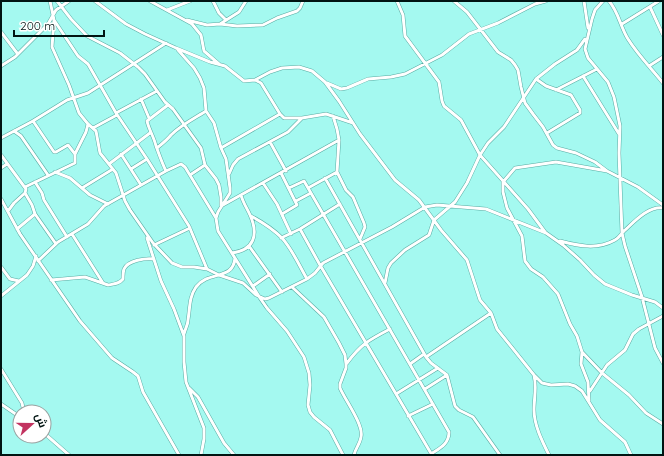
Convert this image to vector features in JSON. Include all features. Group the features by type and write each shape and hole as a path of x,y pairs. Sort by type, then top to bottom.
{"street":[{"path":"50,1 54,20 52,47 69,85 79,113 97,134 100,153 117,176 123,196 130,210 154,246 167,259 177,266 207,268 219,275 243,283 260,298 269,298 307,279 315,273 320,265 345,252 361,241 425,207 436,205 486,209 546,233 580,260 605,284 632,295 655,302 663,308"},
{"path":"58,1 80,30 87,36 120,53 145,74 200,148 206,165 219,185 222,197 222,207"},
{"path":"1,66 10,61 48,24 53,15 61,6 69,1"},
{"path":"95,1 126,24 166,44 210,62 225,66 244,81 255,80 277,69 299,67 312,71 325,82 370,148 395,180 415,195 467,260 470,265 478,296 491,313 497,329 534,376 542,383 565,384 575,386 582,391 600,420 625,442 631,455"},
{"path":"150,1 187,20 204,25 220,24 237,26 263,25 297,11 303,1"},
{"path":"167,10 190,1"},
{"path":"213,1 223,18 226,20"},
{"path":"220,24 240,12 246,1"},
{"path":"397,1 403,15 405,36 439,82 444,106 461,120 480,155 528,209 546,233"},
{"path":"454,1 467,12 498,52 511,60 515,65 518,70 523,97 547,133 551,142 557,148 585,157 595,162 607,171 638,187 663,207"},
{"path":"325,82 341,89 368,79 405,74 425,62 442,55 464,37 480,29 493,25 535,4 546,1"},
{"path":"385,282 391,262 405,250 429,235 434,220 460,196 480,155 488,143 504,127 536,79 555,64 577,50 583,43 588,34 584,1"},
{"path":"603,1 595,10 585,49 590,62 612,88 619,116 622,233 642,297 655,348 663,364"},
{"path":"608,1 618,14 628,38 663,83"},
{"path":"622,24 659,1"},
{"path":"650,7 663,35"},
{"path":"54,20 78,56 88,64 116,114 148,159 190,228 207,268"},
{"path":"187,20 201,35 204,51 219,64"},
{"path":"1,32 18,53"},
{"path":"1,138 73,97 88,93 166,44"},
{"path":"176,48 194,68 200,78 204,88 206,111 214,123 220,148 226,159 230,193 216,218"},
{"path":"649,66 663,57"},
{"path":"556,90 596,69"},
{"path":"583,76 620,135"},
{"path":"536,79 546,86 571,95 580,112 547,133"},
{"path":"255,80 261,83 283,117 288,119 302,118 323,114 353,123"},
{"path":"93,128 157,91"},
{"path":"141,99 150,118"},
{"path":"166,171 150,133 148,121 168,105"},
{"path":"157,148 184,125 206,111"},
{"path":"220,148 280,114"},
{"path":"333,116 339,140 337,172 346,190 353,197 364,223 365,227 361,241"},
{"path":"228,174 238,159 292,129 302,118"},
{"path":"33,121 54,152 68,145 75,154"},
{"path":"25,187 75,163 75,154 86,132 88,124"},
{"path":"14,131 21,136 48,175"},
{"path":"109,164 150,133"},
{"path":"222,207 339,140"},
{"path":"270,142 286,171"},
{"path":"121,154 141,185"},
{"path":"1,155 25,187 25,193 36,214 56,244"},
{"path":"131,169 148,159"},
{"path":"589,403 588,382 581,364 582,352 577,336 558,294 543,276 527,266 522,236 505,201 503,182 515,168 552,162 607,171"},
{"path":"1,168 7,164"},
{"path":"38,261 56,244 88,224 101,209 108,204 181,164 185,167 216,218 218,231 260,298 287,331 304,357 309,373 310,386 308,406 310,412 330,430 343,455"},
{"path":"190,175 206,165"},
{"path":"82,188 113,169"},
{"path":"54,172 70,178 94,198 108,204"},
{"path":"308,188 337,172"},
{"path":"281,173 296,201 297,206 282,214"},
{"path":"325,178 385,282 425,356 431,363 447,375 455,406 459,410 473,417 500,455"},
{"path":"289,188 304,180 449,432 446,444 432,454 408,416 300,229"},
{"path":"35,182 66,237"},
{"path":"263,184 282,214 291,234"},
{"path":"8,212 14,203 25,193"},
{"path":"296,201 311,193"},
{"path":"232,253 249,246 254,240 251,216 241,195"},
{"path":"1,199 17,229 80,321 106,353 116,362 136,374 143,392 179,455"},
{"path":"281,238 300,229 340,204"},
{"path":"1,210 5,206"},
{"path":"557,241 591,247 598,246 614,240 650,210 663,207"},
{"path":"17,229 36,214"},
{"path":"251,216 265,224 281,238 287,245 307,279"},
{"path":"142,228 149,243 161,281 184,336"},
{"path":"154,246 190,228"},
{"path":"72,234 103,283"},
{"path":"249,246 282,292"},
{"path":"1,296 31,270 36,256"},
{"path":"51,280 85,277 103,283 112,284 123,279 124,269 127,266 142,258 154,259"},
{"path":"201,455 204,439 204,428 185,376 184,336 188,322 190,301 192,293 202,282 210,277 228,273 235,263 235,258"},
{"path":"1,267 10,279 19,281"},
{"path":"253,286 270,274"},
{"path":"292,287 324,316 345,355 346,368 340,388 362,432 361,440 355,449 354,455"},
{"path":"410,364 425,356 491,313"},
{"path":"588,394 591,387 607,364 625,350 633,334 648,323 663,316"},
{"path":"346,364 355,351 366,342 390,329"},
{"path":"582,352 602,373 629,395 646,413 663,424"},
{"path":"396,394 438,368"},
{"path":"1,369 22,404"},
{"path":"425,389 447,375"},
{"path":"534,376 536,388 534,416 536,425 549,455"},
{"path":"188,386 198,397 224,442 234,455"},
{"path":"1,404 12,412"},
{"path":"408,416 433,404"},
{"path":"52,440 69,455"}]}
